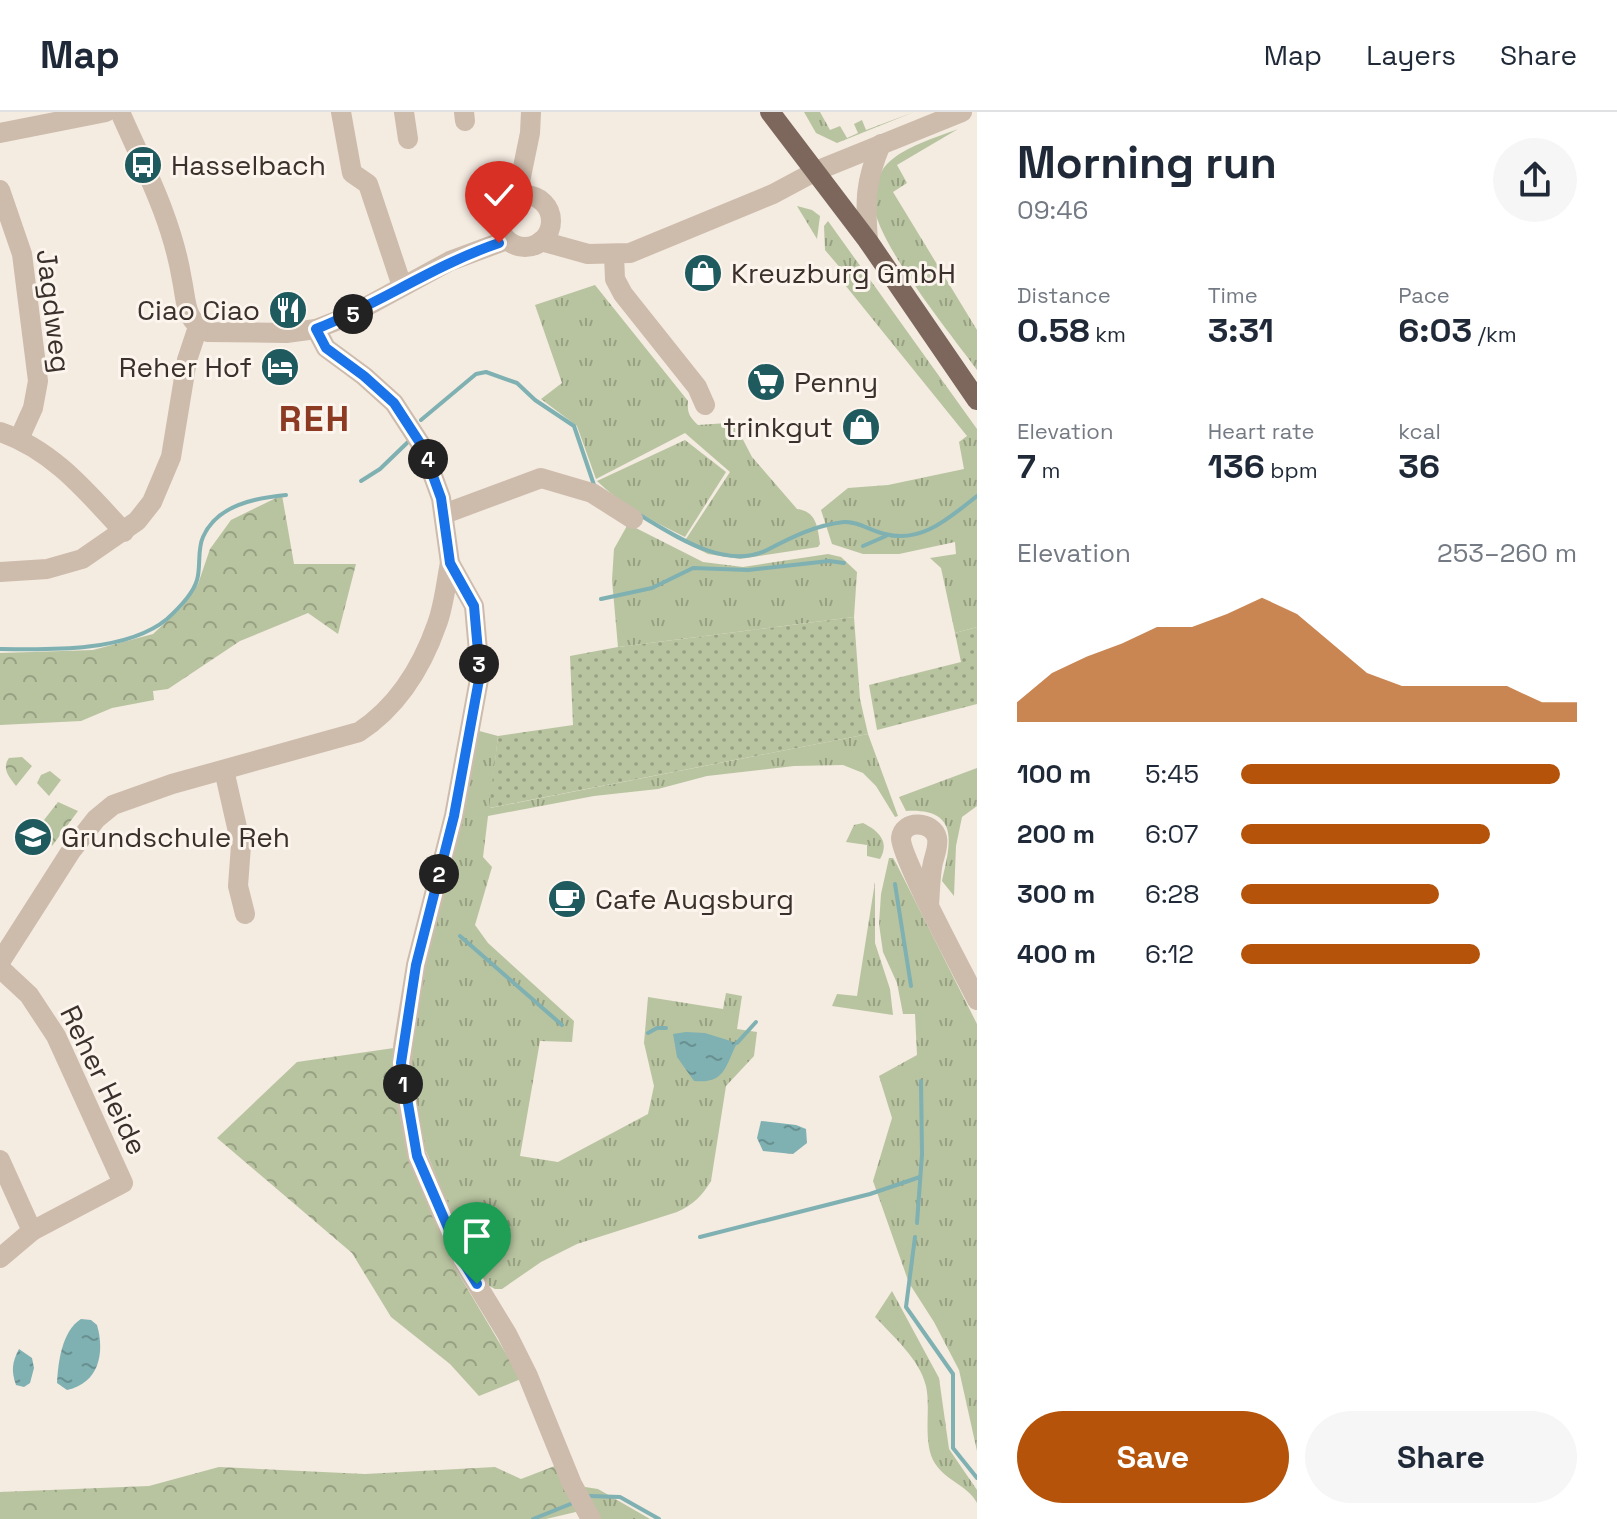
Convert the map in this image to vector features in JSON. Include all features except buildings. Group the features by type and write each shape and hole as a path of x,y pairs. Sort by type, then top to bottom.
{"main road":[{"path":"770,112 868,241 977,400"}],"street":[{"path":"0,133 106,112"},
{"path":"120,112 161,201 179,261 189,317 208,332 225,334 316,329 349,316 503,232"},
{"path":"341,112 352,173 368,184 402,286"},
{"path":"404,112 408,139"},
{"path":"546,232 588,254 630,253 773,194 816,171 938,116 962,112"},
{"path":"527,197 531,122"},
{"path":"868,241 866,187 881,144"},
{"name":"Jagdweg","path":"0,190 22,254 38,381 33,408 10,436"},
{"path":"527,197 544,204 549,213 546,232 524,247 503,232 503,207 527,197"},
{"path":"610,254 615,279 623,294 697,387 705,405"},
{"path":"0,572 67,565 82,559 137,521 152,502 171,457 187,360 198,327"},
{"path":"0,962 71,851 101,814 135,795 359,732 379,719 414,676 438,622 450,563 444,514 434,475 414,432 394,403 326,348 316,329"},
{"path":"10,436 64,468 124,532"},
{"path":"444,514 541,478 592,493 633,519"},
{"path":"450,563 474,606 480,674 454,816 416,965 403,1047 402,1075 417,1156 462,1260 507,1334 528,1376 572,1484 591,1519"},
{"path":"224,770 241,845 238,886 245,914"},
{"path":"929,905 977,1000"},
{"name":"Reher Heide","path":"0,968 29,995 56,1036 123,1183 32,1231 0,1258"},
{"path":"0,1160 32,1231"}],"green space":[{"path":"804,112 820,112 830,130 840,126 847,138 858,133 854,124 862,120 866,130 914,112 837,143 816,133"},
{"path":"958,129 897,165 907,183 893,192 977,330 977,370 901,264 887,241 874,204 877,183 887,164 911,147"},
{"path":"797,206 820,216 817,239"},
{"path":"828,221 977,429 977,627 955,633 941,568 930,558 956,554 955,542 899,554 863,554 832,544 821,510 848,488 888,485 964,469 959,442 967,436 837,275 842,270 825,250 824,226"},
{"path":"595,285 688,401 689,414 695,422 698,425 727,423 738,430 752,457 797,509 812,516 818,532 818,547 740,559 708,554 684,542 730,472 685,433 596,479 577,426 541,399 562,383 535,305"},
{"path":"685,440 726,472 685,537 638,512 597,481"},
{"path":"282,495 294,564 356,564 338,634 308,613 240,641 168,689 153,691 154,700 112,708 81,721 0,725 0,653 93,650 153,634 181,608 198,584 210,549 231,520"},
{"path":"628,524 703,562 743,567 828,554 841,557 857,572 854,617 618,647 612,580 614,549"},
{"path":"854,617 860,699 868,734 489,808 498,736 573,725 570,656"},
{"path":"977,627 977,704 877,730 869,685 961,662 955,633"},
{"path":"472,729 498,736 490,808 868,734 898,816 895,817 876,786 863,773 843,765 794,766 707,776 658,789 594,796 488,816 483,857 492,867 475,925 488,943 574,1021 572,1042 540,1041 520,1156 558,1162 648,1114 654,1086 644,1043 648,997 723,1009 726,993 742,996 737,1029 757,1032 754,1056 726,1086 711,1181 697,1200 677,1212 577,1244 541,1262 502,1289 495,1289 478,1280 416,1126 407,1047"},
{"path":"22,757 32,766 16,786 6,766 9,758"},
{"path":"977,768 977,806 962,817 956,846 954,896 942,881 949,841 943,822 936,815 906,811 899,797"},
{"path":"50,771 61,780 49,796 37,783 41,775"},
{"path":"58,802 78,811 52,846 49,838 37,829"},
{"path":"863,823 874,830 883,842 880,859 867,856 867,845 846,842 854,825"},
{"path":"889,858 896,863 977,1024 977,1451 959,1370 909,1283 873,1181 892,1118 879,1076 917,1055 915,1014 903,1014 897,983 883,952 879,924 881,894"},
{"path":"875,882 875,943 890,989 893,1015 832,1006 837,994 857,996"},
{"path":"394,1048 403,1131 454,1266 521,1379 479,1396 450,1364 391,1317 352,1253 217,1138 297,1062"},
{"path":"892,1291 939,1378 949,1449 977,1490 977,1503 933,1460 928,1442 927,1395 923,1376 905,1349 875,1317"},
{"path":"560,1464 580,1511 546,1519 0,1519 0,1492 149,1486 219,1467 365,1474 495,1467 521,1479"},
{"path":"578,1489 598,1489 650,1519 597,1519"}],"water":[{"path":"705,1033 737,1043 718,1077 694,1081 677,1057 673,1034"},
{"path":"761,1121 806,1129 807,1143 793,1154 763,1151 757,1138"},
{"path":"81,1319 91,1320 97,1325 99,1356 93,1374 67,1390 57,1383 60,1357 69,1331"},
{"path":"19,1349 32,1358 34,1368 30,1383 24,1387 16,1385 13,1375"}],"waterway":[{"name":"Hasselbach","path":"421,420 476,374 486,372 517,383 535,400 574,426 594,485"},
{"name":"Hasselbach","path":"361,481 380,469 408,442"},
{"name":"Hasselbach","path":"0,649 87,647 131,638 150,630 167,619 192,591 198,575 201,542 218,517 250,501 286,495"},
{"name":"Hasselbach","path":"638,514 701,548 735,556 753,555 814,529 844,522 885,534 911,535 935,527 977,496"},
{"path":"863,546 886,536"},
{"path":"601,599 652,588 693,568 748,570 829,561 844,563"},
{"path":"895,884 911,986"},
{"path":"460,936 562,1025"},
{"path":"737,1043 756,1022"},
{"path":"648,1033 657,1028 666,1028"},
{"path":"917,1223 922,1154 921,1081"},
{"path":"700,1237 870,1194 920,1177"},
{"path":"915,1237 906,1307 953,1374 953,1448 977,1478"},
{"path":"589,1496 620,1497 659,1519"},
{"path":"533,1519 573,1503"}],"place":[{"name":"Hasselbach","path":"143,165"},
{"name":"Kreuzburg GmbH","path":"703,273"},
{"name":"Ciao Ciao","path":"288,310"},
{"name":"Reher Hof","path":"280,367"},
{"name":"Penny","path":"766,382"},
{"name":"trinkgut","path":"861,427"},
{"name":"Grundschule Reh","path":"33,837"},
{"name":"Cafe Augsburg","path":"567,899"}],"district":[{"name":"REH","path":"315,418"}],"route":[{"path":"477,1284 462,1260 417,1156 401,1063 416,965 454,816 480,674 474,606 450,563 441,498 422,446 394,403 326,348 316,329 349,316 450,261 499,243"}]}
